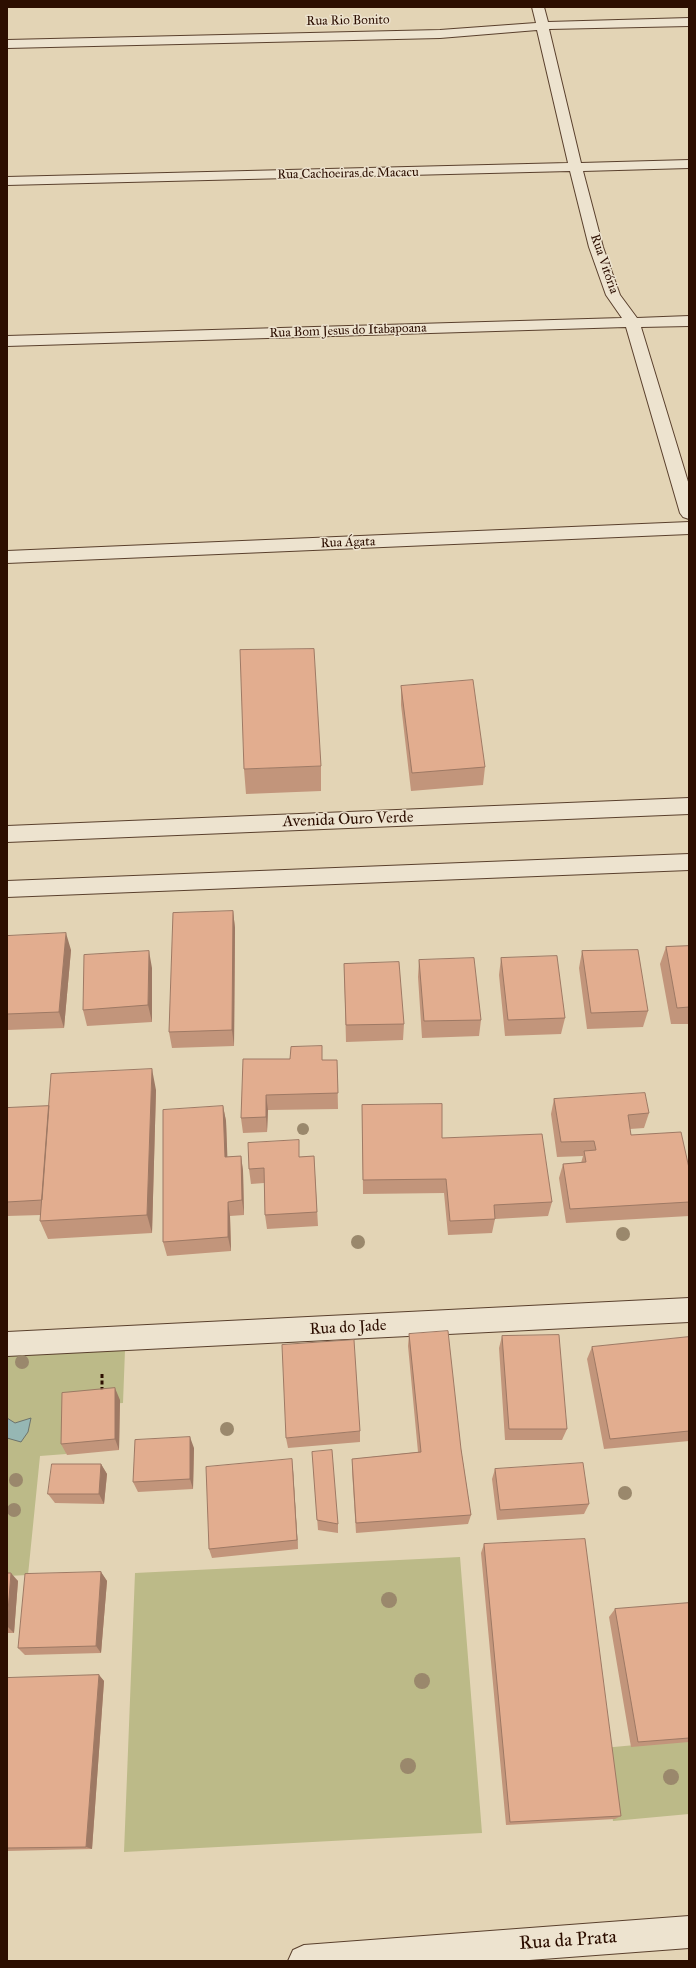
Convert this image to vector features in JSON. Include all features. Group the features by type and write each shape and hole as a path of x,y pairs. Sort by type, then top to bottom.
{"street":[{"name":"Rua Vitória","path":"538,7 596,247 613,295 632,322 689,513"},
{"name":"Rua Rio Bonito","path":"7,44 440,34 542,26 689,22"},
{"name":"Rua Cachoeiras de Macacu","path":"7,181 689,164"},
{"name":"Rua Bom Jesus do Itabapoana","path":"7,341 689,321"},
{"name":"Rua Ágata","path":"7,557 689,528"},
{"name":"Avenida Ouro Verde","path":"7,834 689,806"},
{"path":"7,889 689,862"},
{"name":"Rua do Jade","path":"7,1344 689,1310"},
{"name":"Rua da Prata","path":"304,1961 689,1932"}],"shaded area":[{"path":"125,1350 123,1403 69,1406 66,1454 40,1456 28,1575 7,1576 7,1353 51,1354"},
{"path":"460,1557 482,1833 124,1852 135,1573"},
{"path":"689,1740 689,1814 613,1821 603,1748"}],"water":[{"path":"7,1418 15,1423 31,1418 28,1432 21,1442 7,1438"}],"building":[{"path":"314,649 321,766 244,769 240,650"},
{"path":"473,680 485,767 412,773 401,686"},
{"path":"233,911 232,1030 169,1032 173,913"},
{"path":"66,933 59,1012 7,1014 7,936"},
{"path":"689,946 689,1007 677,1008 666,947"},
{"path":"638,950 648,1011 591,1013 582,951"},
{"path":"149,951 148,1005 83,1010 84,955"},
{"path":"557,956 565,1018 508,1020 501,958"},
{"path":"474,958 481,1020 424,1021 419,960"},
{"path":"399,962 404,1024 346,1025 344,964"},
{"path":"322,1046 322,1060 337,1060 338,1093 266,1095 266,1117 241,1118 243,1059 290,1059 291,1047"},
{"path":"152,1069 147,1215 40,1221 51,1074"},
{"path":"645,1093 649,1113 628,1115 631,1135 681,1132 689,1168 689,1202 570,1209 563,1164 586,1162 584,1151 596,1150 594,1141 561,1142 554,1099"},
{"path":"442,1104 442,1138 542,1134 552,1202 494,1205 495,1219 450,1221 446,1179 363,1180 362,1105"},
{"path":"49,1106 42,1200 7,1202 7,1108"},
{"path":"223,1106 225,1157 241,1156 242,1200 228,1202 228,1237 163,1242 163,1110"},
{"path":"299,1140 299,1157 314,1156 317,1212 265,1215 264,1168 249,1169 248,1143"},
{"path":"448,1331 461,1449 471,1515 356,1523 352,1459 421,1452 409,1334"},
{"path":"559,1335 567,1429 509,1429 502,1336"},
{"path":"689,1337 689,1431 610,1439 592,1347"},
{"path":"354,1340 360,1431 286,1438 282,1345"},
{"path":"115,1388 115,1439 61,1444 62,1393"},
{"path":"190,1437 190,1479 133,1482 135,1440"},
{"path":"332,1450 338,1524 317,1520 312,1452"},
{"path":"292,1459 297,1540 209,1549 206,1467"},
{"path":"583,1463 589,1504 500,1510 495,1469"},
{"path":"52,1464 101,1464 99,1494 48,1494"},
{"path":"585,1539 621,1816 510,1822 484,1544"},
{"path":"101,1572 96,1646 18,1648 25,1574"},
{"path":"7,1573 11,1573 7,1624"},
{"path":"689,1603 689,1738 638,1742 615,1609"},
{"path":"99,1675 86,1847 7,1848 7,1678"}]}
